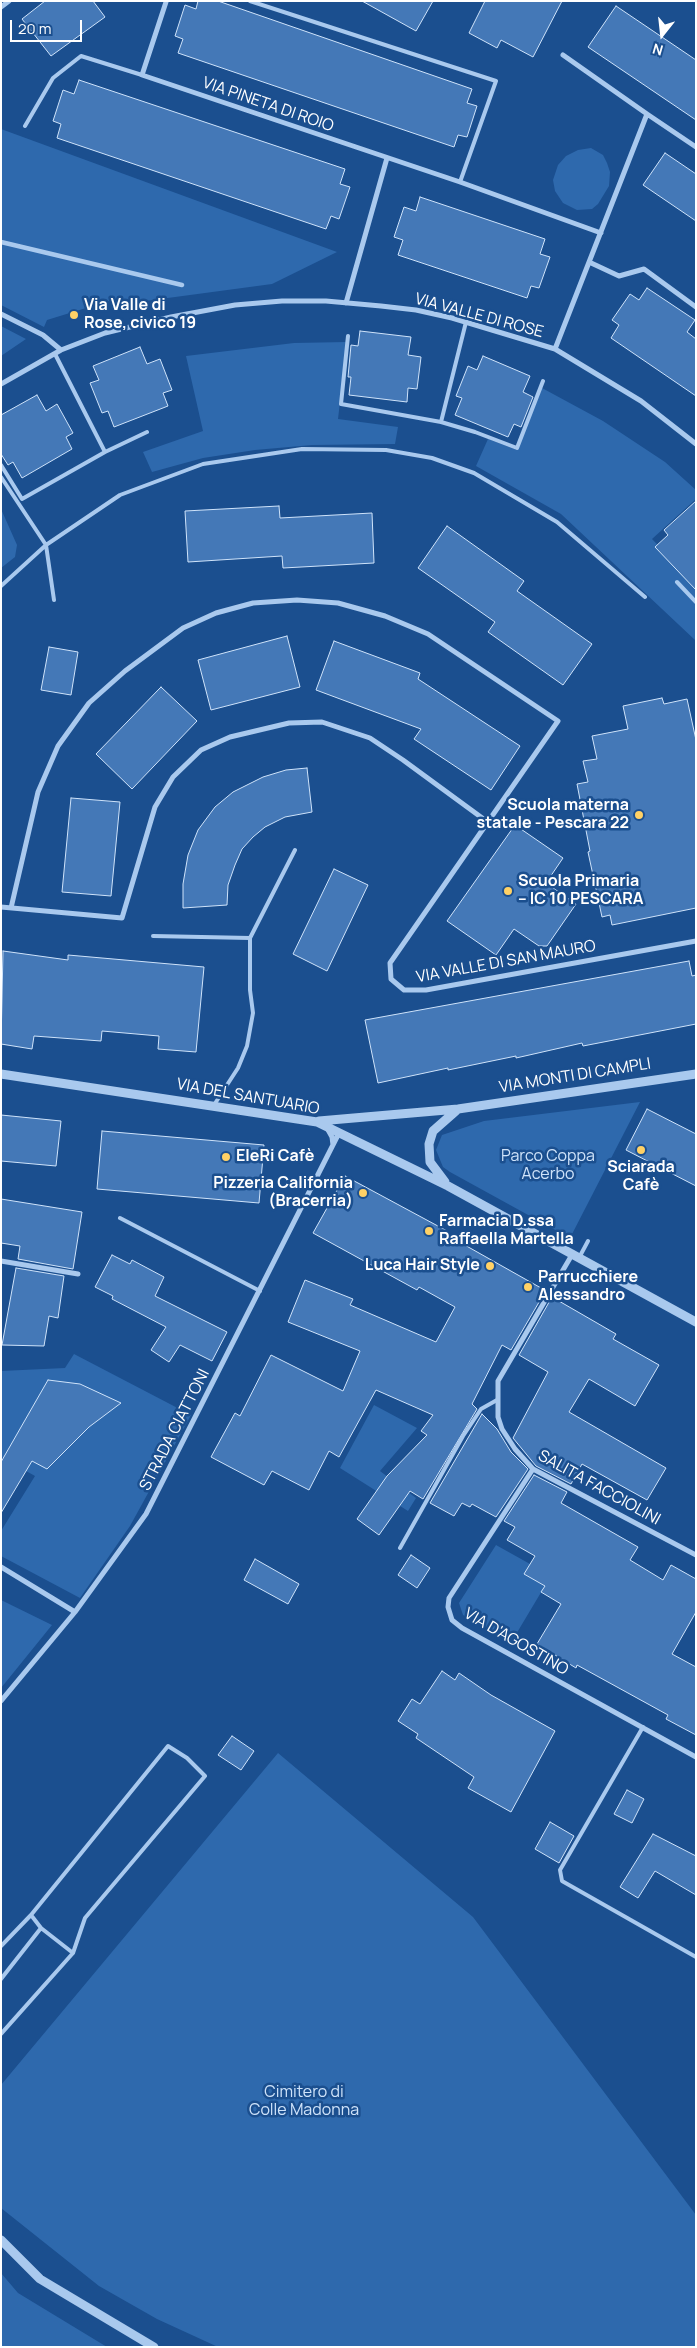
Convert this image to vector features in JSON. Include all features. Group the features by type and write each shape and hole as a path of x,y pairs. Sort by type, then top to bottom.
{"street":[{"path":"1,7 9,1"},
{"path":"142,75 166,2"},
{"path":"563,55 696,146"},
{"name":"VIA PINETA DI ROIO","path":"142,75 460,182 601,233"},
{"path":"555,349 647,114"},
{"path":"346,303 387,158"},
{"path":"1,242 182,285"},
{"path":"589,262 619,276 644,269 696,307"},
{"name":"VIA VALLE DI ROSE","path":"1,384 61,350 104,333 170,317 235,304 282,301 346,303 416,310 466,322 555,349 641,401 696,444"},
{"path":"1,314 43,335 61,350"},
{"name":"VIA VALLE DI SAN MAURO","path":"11,908 38,792 58,746 90,703 125,671 183,628 216,613 253,602 297,600 338,603 385,616 428,634 558,721 390,963 390,979 404,990 426,990 696,941"},
{"path":"1,907 122,918 155,807 173,777 201,750 230,737 289,723 322,722 370,738 489,823"},
{"name":"VIA DEL SANTUARIO","path":"1,1074 214,1105 320,1123 448,1186 576,1254 696,1322"},
{"name":"VIA MONTI DI CAMPLI","path":"320,1123 458,1109 696,1074"},
{"path":"448,1186 430,1162 429,1144 433,1131 458,1109"},
{"path":"340,1132 358,1119"},
{"path":"320,1123 331,1133 333,1146"},
{"name":"STRADA CIATTONI","path":"1,1701 74,1612 146,1514 340,1132"},
{"name":"SALITA FACCIOLINI","path":"576,1254 498,1381 498,1417 502,1428 515,1449 533,1468 696,1555"},
{"path":"1,1261 78,1274"},
{"name":"VIA D'AGOSTINO","path":"533,1468 449,1598 448,1607 452,1620 462,1628 696,1757"},
{"path":"1,1567 74,1612"},
{"path":"1,2240 40,2279 154,2347"}],"lane":[{"path":"250,1 496,81 460,182"},
{"name":"VIA PINETA DI ROIO","path":"26,126 53,78 80,56 142,75"},
{"path":"441,422 466,322"},
{"path":"348,336 341,404 441,422 475,432 517,448 543,381"},
{"path":"55,354 105,452"},
{"path":"1,465 22,499 105,452 147,432"},
{"path":"1,586 46,545 120,495 203,464 302,449 386,450 432,458 474,473 557,522 645,597"},
{"path":"1,477 46,545 54,600"},
{"path":"677,582 696,602"},
{"path":"214,1105 238,1068 247,1046 253,1013 250,990 250,938 295,850"},
{"path":"153,936 250,938"},
{"path":"120,1218 260,1291"},
{"path":"576,1254 588,1241"},
{"path":"400,1548 467,1430 481,1409 497,1400"},
{"path":"643,1727 560,1870 562,1881 696,1957"},
{"path":"1,1946 31,1915 168,1746 187,1758 204,1776 85,1918 73,1953 1,2034"},
{"path":"31,1915 41,1928 73,1953"},
{"path":"1,1979 41,1928"}],"green space":[{"path":"1,129 337,252 272,284 123,304 112,300 47,320 44,327 1,305"},
{"path":"591,148 603,155 607,163 610,172 609,186 598,204 592,209 577,210 563,203 555,191 553,180 558,165 566,156 578,150"},
{"path":"1,326 26,339 1,356"},
{"path":"347,342 338,419 398,427 395,444 312,445 255,450 203,458 152,472 143,452 203,431 186,356 294,343"},
{"path":"542,388 603,421 665,462 696,490 696,499 652,539 696,584 695,640 561,514 476,466 488,439 517,450"},
{"path":"1,509 17,545 15,557 1,568"},
{"name":"Parco Coppa Acerbo","path":"640,1102 570,1238 450,1172 443,1167 436,1150 442,1135 484,1121"},
{"path":"74,1354 191,1415 130,1526 80,1598 1,1556 1,1531 35,1476 1,1457 1,1371 65,1368"},
{"path":"374,1405 417,1428 380,1471 416,1498 408,1511 340,1468"},
{"path":"496,1545 530,1564 528,1567 549,1579 512,1641 463,1615 459,1603"},
{"path":"1,1600 52,1625 1,1688"},
{"name":"Cimitero di Colle Madonna","path":"278,1753 473,1917 696,2215 696,2347 218,2347 157,2319 99,2286 1,2208 1,2085"},
{"path":"1,2273 18,2293 107,2347 1,2347"}],"building":[{"path":"45,1 93,1 105,17 51,56 22,19"},
{"path":"198,1 218,1 472,89 467,103 477,106 467,137 458,135 454,147 178,53 183,39 175,36 185,5 196,9"},
{"path":"362,1 433,1 416,31"},
{"path":"485,1 562,1 533,57 501,40 497,48 469,33"},
{"path":"616,6 696,60 696,120 588,47"},
{"path":"79,80 345,169 340,184 350,187 339,219 331,216 326,229 57,138 61,124 53,121 63,90 74,94"},
{"path":"665,153 696,174 696,221 643,185"},
{"path":"420,197 545,239 540,254 550,257 539,288 531,286 527,298 398,255 403,240 394,237 404,207 416,211"},
{"path":"647,288 695,320 687,332 696,339 696,396 611,338 619,325 612,320 630,294 639,300"},
{"path":"360,331 411,337 408,355 421,357 417,389 408,388 407,402 349,395 351,377 348,377 351,345 358,346"},
{"path":"140,347 147,364 160,359 172,390 163,393 168,406 114,427 108,411 102,413 90,383 99,380 93,366"},
{"path":"483,356 530,376 523,392 533,397 521,427 514,424 508,437 455,415 462,398 456,396 468,366 477,370"},
{"path":"37,395 46,411 57,404 73,433 66,437 72,449 22,478 13,462 8,465 1,454 1,415"},
{"path":"696,501 696,590 655,547 668,535 664,530"},
{"path":"279,506 280,518 372,513 374,563 283,568 282,556 188,562 185,511"},
{"path":"447,526 524,581 517,591 592,644 563,685 488,632 495,622 418,568"},
{"path":"287,636 300,687 211,710 198,660"},
{"path":"334,641 420,673 418,679 520,746 491,790 414,739 421,729 316,690"},
{"path":"49,647 78,652 71,695 41,690"},
{"path":"161,687 197,721 132,789 96,754"},
{"name":"Scuola materna statale - Pescara 22","path":"662,698 664,704 687,699 696,740 696,908 612,925 610,915 602,917 588,852 590,851 577,784 588,782 583,761 597,759 592,736 628,729 623,706"},
{"path":"307,768 312,812 285,817 265,827 242,849 228,885 227,905 183,908 183,884 188,855 198,830 215,807 233,792 263,777 286,770"},
{"path":"71,798 120,802 111,896 62,892"},
{"name":"Scuola Primaria – IC 10 PESCARA","path":"515,825 563,858 546,883 576,904 547,946 539,946 514,929 496,955 447,921"},
{"path":"334,869 368,885 327,971 293,954"},
{"path":"3,951 68,960 68,955 204,967 196,1052 158,1049 159,1036 102,1031 101,1041 34,1036 32,1049 1,1044"},
{"path":"689,961 692,976 696,975 696,1024 583,1046 582,1043 516,1058 516,1056 448,1070 448,1068 378,1083 365,1020"},
{"path":"647,1109 696,1134 696,1186 626,1150"},
{"path":"1,1115 61,1121 56,1166 1,1161"},
{"path":"102,1131 264,1145 259,1203 97,1189"},
{"path":"345,1176 449,1232 447,1235 545,1292 511,1350 502,1345 472,1404 477,1409 423,1499 410,1491 379,1535 357,1519 387,1476 427,1435 421,1431 433,1415 376,1390 339,1457 329,1451 309,1490 272,1471 264,1485 211,1457 235,1413 240,1416 271,1355 343,1391 360,1351 288,1322 305,1280 353,1299 350,1305 436,1342 455,1307 419,1287 417,1290 313,1233"},
{"path":"1,1199 82,1212 73,1269 18,1259 20,1246 1,1243"},
{"path":"112,1255 130,1264 132,1260 164,1277 155,1296 227,1332 212,1361 180,1345 169,1362 151,1350 166,1327 112,1299 113,1296 95,1287"},
{"path":"16,1268 64,1276 58,1318 49,1316 44,1346 2,1345"},
{"path":"552,1297 616,1334 613,1339 659,1365 635,1406 589,1379 569,1412 666,1468 647,1500 582,1464 571,1484 536,1466 513,1438 548,1372 519,1355"},
{"path":"48,1380 80,1384 121,1403 89,1427 47,1469 32,1461 1,1513 1,1462"},
{"path":"482,1414 497,1429 511,1452 528,1469 496,1517 472,1504 470,1507 462,1503 454,1516 430,1503"},
{"path":"534,1475 567,1492 561,1503 638,1547 630,1560 663,1580 671,1565 696,1579 696,1612 672,1654 696,1667 696,1735 666,1719 668,1715 577,1665 576,1668 537,1644 561,1604 541,1592 545,1586 524,1574 535,1556 507,1540 515,1527 504,1521"},
{"path":"411,1555 430,1568 417,1588 398,1575"},
{"path":"255,1559 299,1584 288,1604 244,1580"},
{"path":"442,1671 455,1680 459,1673 491,1695 555,1731 511,1812 468,1788 474,1777 416,1738 418,1734 398,1721 412,1699 420,1704"},
{"path":"232,1736 254,1751 241,1770 218,1755"},
{"path":"627,1790 644,1799 632,1823 614,1814"},
{"path":"550,1822 574,1836 559,1863 535,1849"},
{"path":"653,1834 696,1856 696,1895 655,1871 638,1898 620,1887"}],"place":[{"name":"Via Valle di Rose, civico 19","path":"74,315"},
{"name":"Scuola materna statale - Pescara 22","path":"639,815"},
{"name":"Scuola Primaria – IC 10 PESCARA","path":"508,891"},
{"name":"Sciarada Cafè","path":"641,1150"},
{"name":"EleRi Cafè","path":"226,1157"},
{"name":"Pizzeria California (Bracerria)","path":"363,1193"},
{"name":"Farmacia D.ssa Raffaella Martella","path":"429,1231"},
{"name":"Luca Hair Style","path":"490,1266"},
{"name":"Parrucchiere Alessandro","path":"528,1287"}]}
